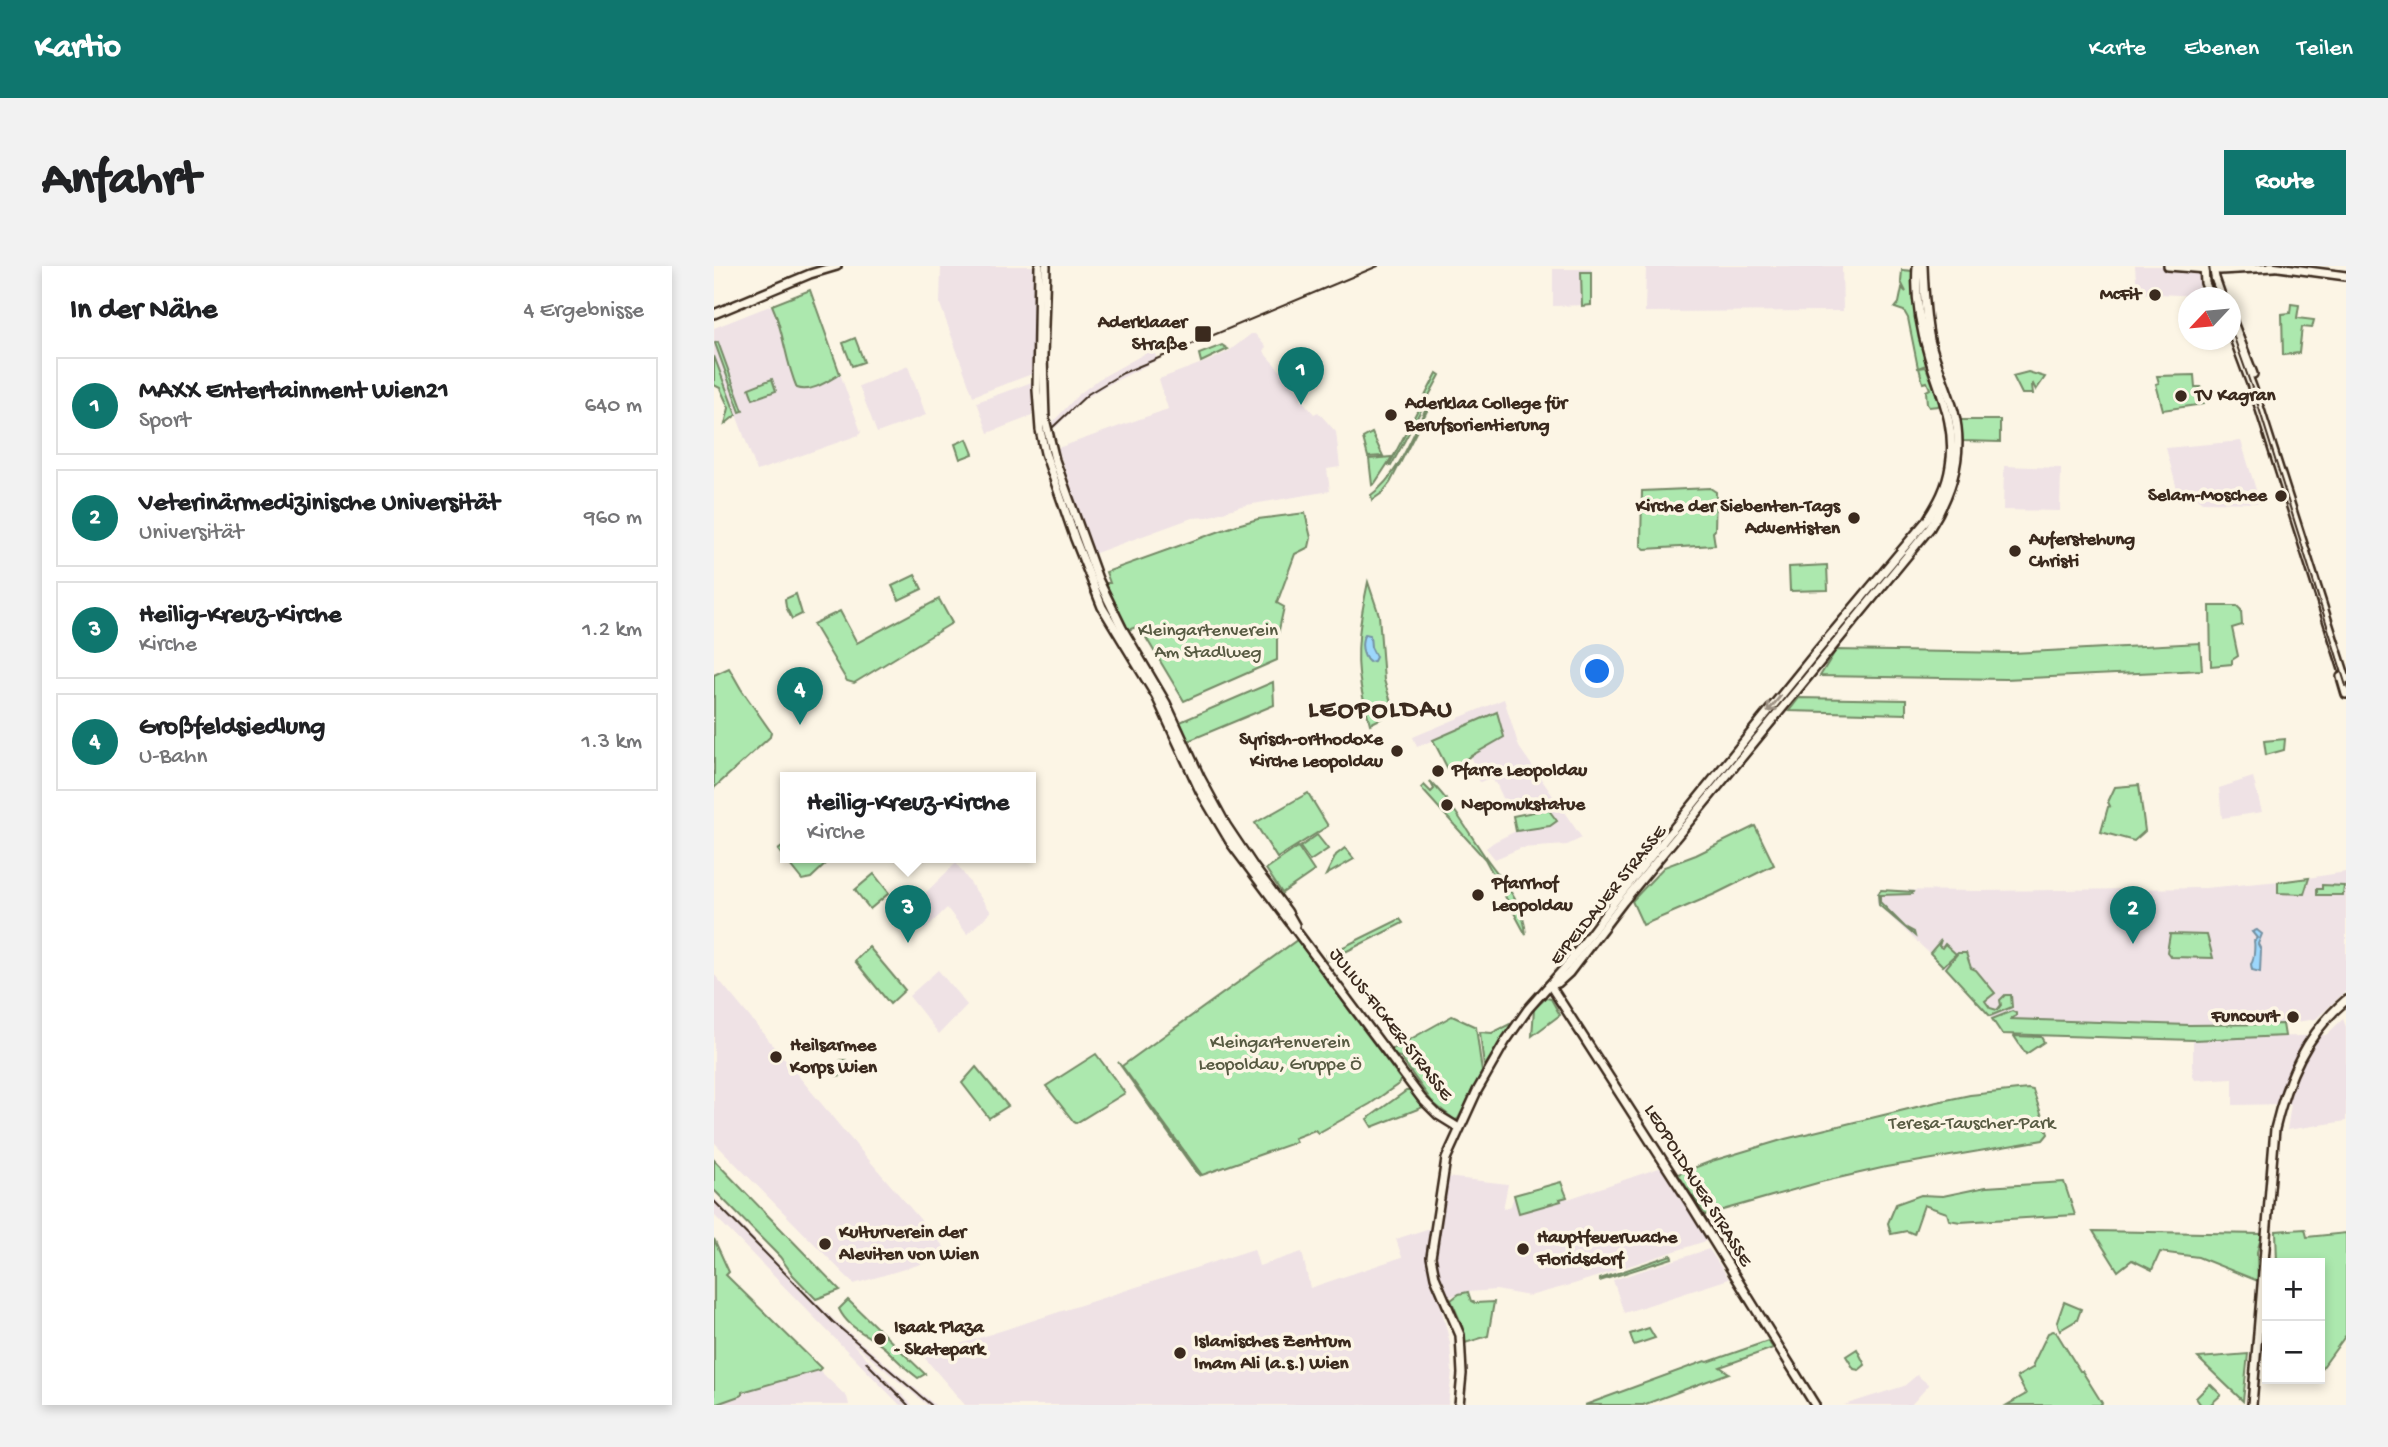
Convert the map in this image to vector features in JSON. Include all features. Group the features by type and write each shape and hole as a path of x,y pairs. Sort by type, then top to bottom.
{"main road":[{"path":"714,314 810,274 837,266"},
{"name":"JULIUS-FICKER-STRASSE","path":"1039,266 1040,343 1044,407 1050,444 1098,580 1115,616 1166,703 1200,777 1226,825 1254,867 1422,1099 1438,1115 1459,1128"},
{"name":"JULIUS-FICKER-STRASSE","path":"1040,343 1046,266"},
{"name":"EIPELDAUER STRASSE","path":"1550,985 1724,765 1927,520 1940,499 1951,466 1951,429 1921,324 1917,266"},
{"name":"EIPELDAUER STRASSE","path":"1550,985 1558,983 1569,973 1623,902 1930,528 1945,505 1957,465 1956,424 1930,341 1923,266"},
{"path":"2168,266 2273,266 2346,276"},
{"path":"2204,267 2207,287"},
{"path":"2213,267 2219,287"},
{"path":"2241,345 2262,404 2305,544 2310,569"},
{"path":"2238,350 2257,400 2346,679"},
{"path":"2326,619 2346,694"},
{"path":"1458,1403 1462,1374 1460,1335 1435,1277 1431,1257 1444,1166 1480,1084 1528,1009 1550,985"},
{"name":"LEOPOLDAUER STRASSE","path":"1550,985 1815,1405"},
{"path":"2268,1258 2276,1150 2288,1094 2311,1045 2346,1003"},
{"path":"2253,1405 2275,1129 2287,1085 2300,1056 2323,1024 2346,1003"},
{"path":"2253,1405 2262,1318"}],"shaded area":[{"path":"941,266 1033,266 1032,374 973,396 940,304"},
{"path":"1646,266 1842,266 1843,311 1645,312"},
{"path":"2135,266 2200,266 2199,287 2178,287 2178,295 2137,293"},
{"path":"1553,269 1591,269 1591,305 1553,306"},
{"path":"810,290 861,432 859,435 757,471 714,355 714,328"},
{"path":"1251,334 1255,334 1266,347 1266,355 1303,396 1301,399 1314,414 1318,412 1336,432 1340,467 1327,469 1330,491 1241,506 1208,517 1192,518 1093,554 1058,448 1168,409 1159,379 1213,359 1229,351"},
{"path":"1153,349 1157,360 1082,401 1055,428 1051,424 1078,395 1099,379"},
{"path":"908,366 926,415 877,433 859,386"},
{"path":"1032,382 1032,416 988,433 977,402"},
{"path":"2241,441 2260,503 2202,502 2197,497 2179,497 2166,448"},
{"path":"2004,466 2061,468 2060,511 2003,510"},
{"path":"1504,699 1519,747 1582,838 1567,845 1521,848 1495,859 1486,848 1494,842 1518,830 1550,826 1557,821 1539,797 1507,807 1497,785 1490,778 1480,782 1473,769 1470,770 1468,766 1473,763 1470,756 1503,736 1497,713 1417,747 1413,737"},
{"path":"2253,777 2262,812 2222,818 2219,788"},
{"path":"956,863 991,912 967,934 947,908 924,930 910,911 911,907"},
{"path":"2346,872 2346,991 2316,1019 2283,1024 2189,1025 1992,1019 1962,984 1877,904 1877,892 1881,890 2205,888"},
{"path":"938,970 967,1005 939,1034 909,996"},
{"path":"714,974 944,1247 948,1256 854,1284 714,1142"},
{"path":"2343,1019 2346,1027 2346,1121 2287,1130 2291,1104 2233,1105 2233,1078 2195,1080 2193,1076 2193,1040 2326,1035"},
{"path":"1659,1168 1678,1174 1718,1237 1529,1296 1496,1290 1468,1292 1439,1299 1450,1343 1452,1372 1448,1405 965,1405 923,1356 1254,1249 1259,1266 1302,1252 1310,1288 1402,1257 1396,1239 1436,1226 1446,1177 1508,1184 1503,1209 1511,1206 1514,1195 1561,1182 1568,1199"},
{"path":"714,1198 833,1319 935,1405 927,1405 850,1341 912,1405 900,1405 714,1215"},
{"path":"1709,1249 1729,1279 1624,1313 1613,1280"},
{"path":"819,1370 847,1397 849,1405 715,1405 742,1395 741,1392"},
{"path":"1917,1375 1929,1385 1911,1405 1844,1405 1904,1386"}],"green space":[{"path":"1902,270 1913,271 1917,324 1926,365 1918,368 1908,318 1904,311 1895,308 1899,303 1902,288 1906,292 1901,282"},
{"path":"1581,272 1591,272 1591,305 1582,306"},
{"path":"810,290 840,374 819,385 802,389 797,388 793,378 772,305"},
{"path":"2291,304 2299,305 2297,318 2314,320 2312,328 2302,327 2299,353 2283,355 2282,314 2290,313"},
{"path":"855,338 864,362 852,366 843,343"},
{"path":"718,342 743,411 740,412 715,343"},
{"path":"1222,345 1228,349 1201,362 1199,354"},
{"path":"714,356 736,415 725,424 729,408 720,388 714,385"},
{"path":"1926,367 1940,404 1938,406 1929,407 1927,404 1926,391 1930,389 1927,382 1923,383 1919,368"},
{"path":"2028,372 2045,377 2036,390 2032,385 2033,394 2022,394 2013,376"},
{"path":"1437,373 1440,375 1391,466 1389,465"},
{"name":"TV Kagran","path":"2194,375 2195,387 2201,387 2204,404 2163,410 2156,384 2159,383 2157,376"},
{"path":"772,379 776,391 753,399 749,388"},
{"path":"1426,408 1428,409 1390,483 1372,500 1371,495 1397,467"},
{"path":"1960,420 2000,420 2000,442 1963,441"},
{"path":"1372,433 1383,456 1368,457 1363,438"},
{"path":"967,439 973,454 960,459 955,444"},
{"path":"1392,457 1375,483 1372,485 1369,459"},
{"path":"1710,488 1716,492 1713,532 1715,545 1645,549 1641,546 1642,491"},
{"name":"Kleingartenverein Am Stadlweg","path":"1305,513 1311,538 1309,547 1295,554 1277,603 1284,607 1277,639 1277,660 1184,701 1139,626 1128,630 1107,589 1105,583 1110,583 1106,572 1237,525 1258,519"},
{"path":"1827,565 1828,590 1790,591 1789,567"},
{"path":"915,575 922,589 899,600 892,586"},
{"path":"1368,582 1379,615 1384,680 1394,712 1370,724 1358,660 1361,620"},
{"path":"1876,587 1727,769 1757,729"},
{"path":"796,594 802,614 792,619 785,599"},
{"path":"939,599 952,623 854,683 847,681 813,624 840,611 857,643"},
{"path":"2210,606 2237,606 2241,610 2242,625 2232,628 2238,656 2232,660 2232,664 2211,666"},
{"path":"2200,643 2202,670 2005,679 1820,676 1836,650 2012,653"},
{"path":"729,668 771,732 770,737 714,788 714,675"},
{"path":"1273,682 1274,705 1188,741 1180,722"},
{"path":"1799,698 1906,700 1906,714 1789,711"},
{"path":"1497,712 1504,737 1448,769 1433,740"},
{"path":"2285,739 2284,750 2266,755 2264,741"},
{"path":"1430,781 1452,807 1511,892 1521,912 1526,935 1485,859 1421,788 1424,785 1431,792 1434,789"},
{"path":"2139,785 2145,831 2134,841 2101,832 2110,806 2108,802 2115,787"},
{"path":"1308,793 1328,826 1277,858 1255,823"},
{"path":"1548,809 1557,821 1550,826 1516,831 1513,816"},
{"path":"1755,826 1774,865 1643,925 1632,901 1664,867 1696,855"},
{"path":"1317,835 1328,849 1310,861 1300,847"},
{"path":"1298,847 1314,871 1282,893 1266,869"},
{"path":"1345,848 1354,859 1326,875 1336,855"},
{"path":"788,863 827,863 811,878 802,880"},
{"path":"874,874 889,893 870,909 855,890"},
{"path":"2309,878 2304,894 2278,893 2278,882"},
{"path":"2322,885 2344,886 2343,895 2317,895 2317,889 2322,889"},
{"path":"1881,890 1913,892 1880,895 1880,902 1905,927 1914,932 1915,936 1879,905 1878,894"},
{"path":"1400,919 1403,923 1329,960 1327,955"},
{"path":"2170,934 2207,935 2213,958 2171,957 2167,952"},
{"name":"Kleingartenverein Leopoldau, Gruppe Ö","path":"1297,940 1401,1080 1400,1083 1370,1104 1318,1133 1315,1130 1294,1138 1296,1142 1202,1175 1122,1066"},
{"path":"1941,940 1939,946 1942,948 1945,944 1956,954 1943,966 1930,953"},
{"path":"869,947 905,990 890,1004 855,961"},
{"path":"1958,953 1966,953 1971,968 1976,970 1995,993 1985,1001 1990,1008 1997,1010 2005,995 2011,995 2012,1007 1990,1016 1946,968"},
{"path":"1546,998 1551,999 1560,1015 1532,1036 1534,1009"},
{"path":"2012,1011 2016,1016 2010,1019 2189,1025 2283,1024 2285,1036 2193,1040 2002,1034 1992,1019"},
{"path":"1452,1016 1476,1027 1482,1072 1458,1119 1455,1120 1433,1103 1400,1057 1391,1050"},
{"path":"1510,1024 1484,1067 1480,1032 1492,1033"},
{"path":"2014,1036 2041,1037 2044,1042 2026,1054"},
{"path":"1096,1054 1125,1093 1076,1123 1046,1086"},
{"path":"841,1060 846,1060 849,1065 842,1075 836,1076 832,1069"},
{"path":"1118,1062 1201,1176 1194,1169"},
{"path":"976,1067 1008,1106 989,1118 962,1083"},
{"name":"Teresa-Tauscher-Park","path":"2033,1090 2048,1134 2043,1140 1886,1167 1821,1182 1705,1215 1678,1174 1785,1139 1937,1102 1970,1095"},
{"path":"1406,1091 1412,1091 1423,1107 1372,1127 1367,1119"},
{"path":"714,1160 840,1290 816,1299 780,1257 714,1190"},
{"path":"1561,1182 1567,1197 1519,1213 1514,1195"},
{"path":"2064,1182 2075,1215 1960,1222 1949,1220 1947,1213 1924,1205 1914,1234 1907,1231 1891,1234 1888,1223 1896,1204 1921,1195 1943,1196 1986,1187"},
{"path":"2305,1229 2307,1237 2346,1233 2346,1335 2325,1364 2325,1258 2277,1258 2276,1231"},
{"path":"2093,1231 2262,1234 2257,1252 2258,1281 2198,1257 2160,1252 2152,1270 2132,1260 2118,1271"},
{"path":"714,1239 729,1272 726,1275 821,1368 819,1370 742,1392 742,1395 714,1405"},
{"path":"1671,1255 1672,1258 1600,1281 1600,1279"},
{"path":"1468,1292 1471,1301 1475,1303 1494,1302 1488,1336 1465,1343 1462,1325 1451,1300"},
{"name":"Isaak Plaza - Skatepark","path":"848,1300 925,1374 918,1378 883,1346 849,1323 839,1309"},
{"path":"2064,1302 2081,1309 2077,1320 2060,1330 2057,1322"},
{"path":"1649,1328 1655,1338 1634,1345 1630,1334"},
{"path":"2053,1331 2082,1371 2102,1403 2100,1405 2007,1405 2026,1394 2017,1377 2034,1367 2048,1333"},
{"path":"1768,1341 1773,1348 1720,1367 1729,1373 1643,1405 1585,1405 1705,1361"},
{"path":"1857,1349 1865,1365 1859,1370 1854,1369 1846,1356"},
{"path":"2248,1354 2243,1401 2198,1358"},
{"path":"2210,1384 2221,1395 2210,1405 2201,1405 2196,1398"}],"water":[{"path":"1365,634 1370,635 1371,647 1376,657 1374,661 1369,662 1363,653"},
{"path":"2257,930 2262,934 2258,944 2261,950 2260,972 2252,970 2251,964 2254,941 2257,938 2252,932"}],"tram line":[{"path":"2209,266 2213,287"},
{"path":"2238,350 2346,686"}],"railway":[{"path":"1053,427 1088,394 1123,373 1378,266"},
{"path":"714,1201 833,1322 931,1405"},
{"path":"866,1362 908,1405"}],"place":[{"name":"McFit","path":"2155,295"},
{"name":"Aderklaaer Straße","path":"1203,334"},
{"name":"TV Kagran","path":"2181,396"},
{"name":"MAXX Entertainment Wien21","path":"1301,405"},
{"name":"Aderklaa College für Berufsorientierung","path":"1391,415"},
{"name":"Selam-Moschee","path":"2281,496"},
{"name":"Kirche der Siebenten-Tags Adventisten","path":"1854,518"},
{"name":"Auferstehung Christi","path":"2015,551"},
{"name":"Großfeldsiedlung","path":"800,725"},
{"name":"Syrisch-orthodoxe Kirche Leopoldau","path":"1397,751"},
{"name":"Pfarre Leopoldau","path":"1438,771"},
{"name":"Nepomukstatue","path":"1447,805"},
{"name":"Pfarrhof Leopoldau","path":"1478,895"},
{"name":"Heilig-Kreuz-Kirche","path":"908,943"},
{"name":"Veterinärmedizinische Universität","path":"2133,944"},
{"name":"Funcourt","path":"2293,1017"},
{"name":"Heilsarmee Korps Wien","path":"776,1057"},
{"name":"Kulturverein der Aleviten von Wien","path":"825,1244"},
{"name":"Hauptfeuerwache Floridsdorf","path":"1523,1249"},
{"name":"Isaak Plaza - Skatepark","path":"880,1339"},
{"name":"Islamisches Zentrum Imam Ali (a.s.) Wien","path":"1180,1353"}],"district":[{"name":"LEOPOLDAU","path":"1381,711"}]}
